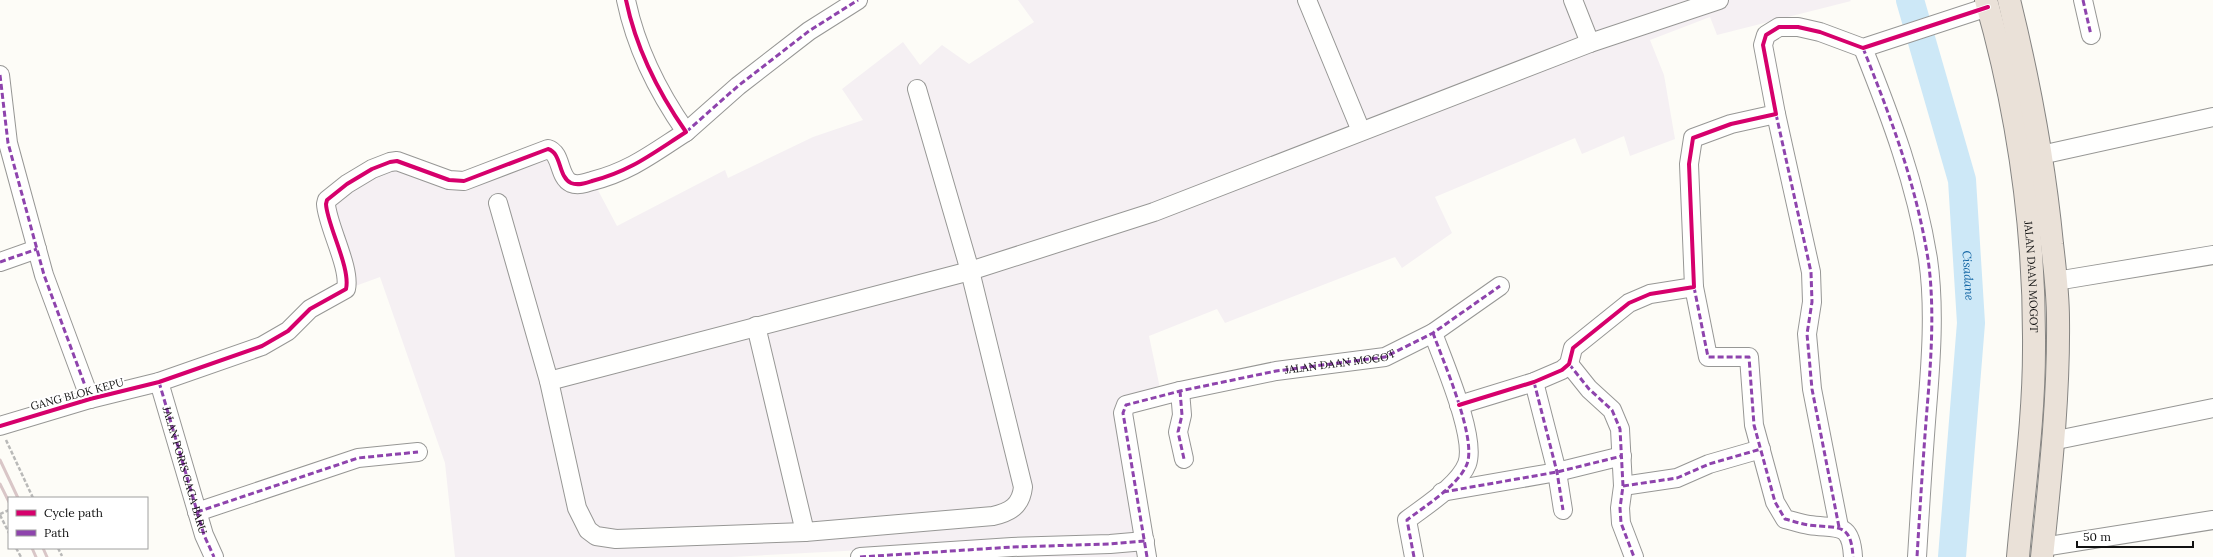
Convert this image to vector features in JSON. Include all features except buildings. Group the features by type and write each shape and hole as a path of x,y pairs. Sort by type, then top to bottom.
{"highway":[{"name":"JALAN DAAN MOGOT","path":"2009,0 2026,70 2042,155 2056,281 2058,353 2043,552"},
{"name":"JALAN DAAN MOGOT","path":"1982,6 2006,80 2020,161 2034,285 2034,351 2018,557"},
{"path":"2034,351 2058,353"}],"street":[{"path":"626,0 639,46 650,71 671,110 686,132 738,86 809,31 858,0"},
{"path":"1307,0 1361,131"},
{"path":"1573,0 1590,43"},
{"path":"549,381 970,271 1154,212 1590,43 1719,0"},
{"path":"2083,0 2092,35"},
{"path":"1839,527 1812,389 1807,334 1812,302 1810,272 1762,45 1766,35 1779,27 1798,26 1870,46 1982,6"},
{"path":"1870,46 1915,194 1928,260 1931,317 1930,369 1917,557"},
{"path":"0,75 8,143 44,275 90,399"},
{"path":"498,204 549,381 577,508 588,530 596,536 616,539 805,532 993,516 1015,508 1022,498 1023,487 970,271 917,89"},
{"path":"1776,114 1731,124 1693,138 1689,164 1694,287 1708,357 1749,357 1754,425 1775,502 1785,519 1808,525 1839,527 1844,529 1852,543 1853,557"},
{"path":"2042,155 2213,117"},
{"name":"GANG BLOK KEPU","path":"2,430 90,399 159,382 278,339 310,309 346,289 340,252 326,204 327,200 347,184 372,169 397,161 449,180 464,181 548,149 553,152 567,180 578,184 623,172 686,132"},
{"path":"0,262 37,249"},
{"path":"2056,281 2213,255"},
{"name":"JALAN DAAN MOGOT","path":"1146,549 1122,413 1126,405 1180,391 1276,371 1385,357 1433,333 1500,286"},
{"path":"1459,405 1534,382 1562,370 1568,364 1573,348 1629,303 1650,294 1694,287"},
{"path":"756,326 805,532"},
{"path":"1414,557 1407,520 1455,482 1467,465 1469,450 1459,405 1433,333"},
{"path":"1568,364 1589,389 1612,410 1620,429 1623,486 1620,508 1621,523 1634,557"},
{"name":"JALAN PORIS GAGA BARU","path":"159,382 204,535 214,557"},
{"path":"1534,382 1557,472 1563,510"},
{"path":"1180,391 1182,415 1178,432 1184,459"},
{"path":"2052,441 2213,408"},
{"path":"1623,486 1677,478 1709,464 1761,449"},
{"path":"197,512 358,458 418,452"},
{"path":"1441,493 1557,472 1622,456"},
{"path":"2043,552 2213,520"},
{"path":"860,557 1013,552 1110,544 1146,549"}],"path":[{"path":"2,430 33,497"},
{"path":"8,510 0,515 8,531"},
{"path":"58,549 62,556"}],"shaded area":[{"path":"1018,0 1851,1 1717,35 1710,17 1650,40 1664,75 1675,139 1630,156 1624,136 1582,154 1575,138 1435,197 1452,233 1402,268 1395,257 1225,323 1217,309 1149,336 1161,393 1122,400 1145,557 902,557 902,548 731,557 455,557 445,463 380,277 350,288 331,221 317,202 348,174 391,154 458,178 541,142 563,181 592,179 617,226 725,170 728,178 813,137 863,120 842,89 903,42 920,65 942,45 969,64 1034,22"}],"waterway":[{"name":"Cisadane","path":"1910,0 1962,180 1971,323 1952,557"}],"railway":[{"path":"0,460 18,497"},
{"path":"0,484 8,500"},
{"path":"32,549 36,557"},
{"path":"43,549 47,557"}],"marked path":[{"path":"686,132 738,86 809,31 858,0"},
{"path":"2083,0 2091,35"},
{"path":"1863,48 1893,126 1910,178 1923,231 1930,277 1932,315 1931,353 1917,557"},
{"path":"0,75 8,143 44,275 90,399"},
{"path":"1776,114 1811,272 1812,302 1807,334 1812,389 1839,527"},
{"path":"0,262 37,249"},
{"path":"1147,557 1123,413 1126,405 1180,391 1276,371 1385,357 1433,333 1500,286"},
{"path":"1694,287 1708,357 1749,357 1754,425 1775,502 1785,519 1806,525 1835,527 1841,529 1846,532 1849,537 1852,545 1853,557"},
{"path":"1414,557 1407,520 1441,495 1457,480 1467,464 1469,452 1467,436 1458,399 1433,333"},
{"path":"1569,364 1589,389 1612,410 1620,429 1623,486 1620,508 1621,523 1634,557"},
{"path":"159,382 204,535 214,557"},
{"path":"1534,382 1557,472 1563,510"},
{"path":"1180,391 1182,415 1178,432 1184,459"},
{"path":"1623,486 1677,478 1709,464 1761,449"},
{"path":"197,512 358,458 418,452"},
{"path":"1443,492 1557,472 1622,456"},
{"path":"860,557 1012,547 1110,544 1145,541"}],"cycle path":[{"path":"0,426 90,399 159,382 262,346 288,331 310,309 346,289 347,280 345,270 327,213 326,204 327,200 347,184 372,169 397,161 449,180 464,181 548,149 556,155 567,180 571,183 579,184 606,177 630,167 686,132 666,101 649,69 630,18 626,0"},
{"path":"1459,405 1534,382 1562,370 1569,364 1573,348 1629,303 1650,294 1694,287 1689,164 1693,138 1731,124 1776,114 1763,45 1766,35 1779,27 1798,27 1820,32 1863,48 1988,7"}]}
